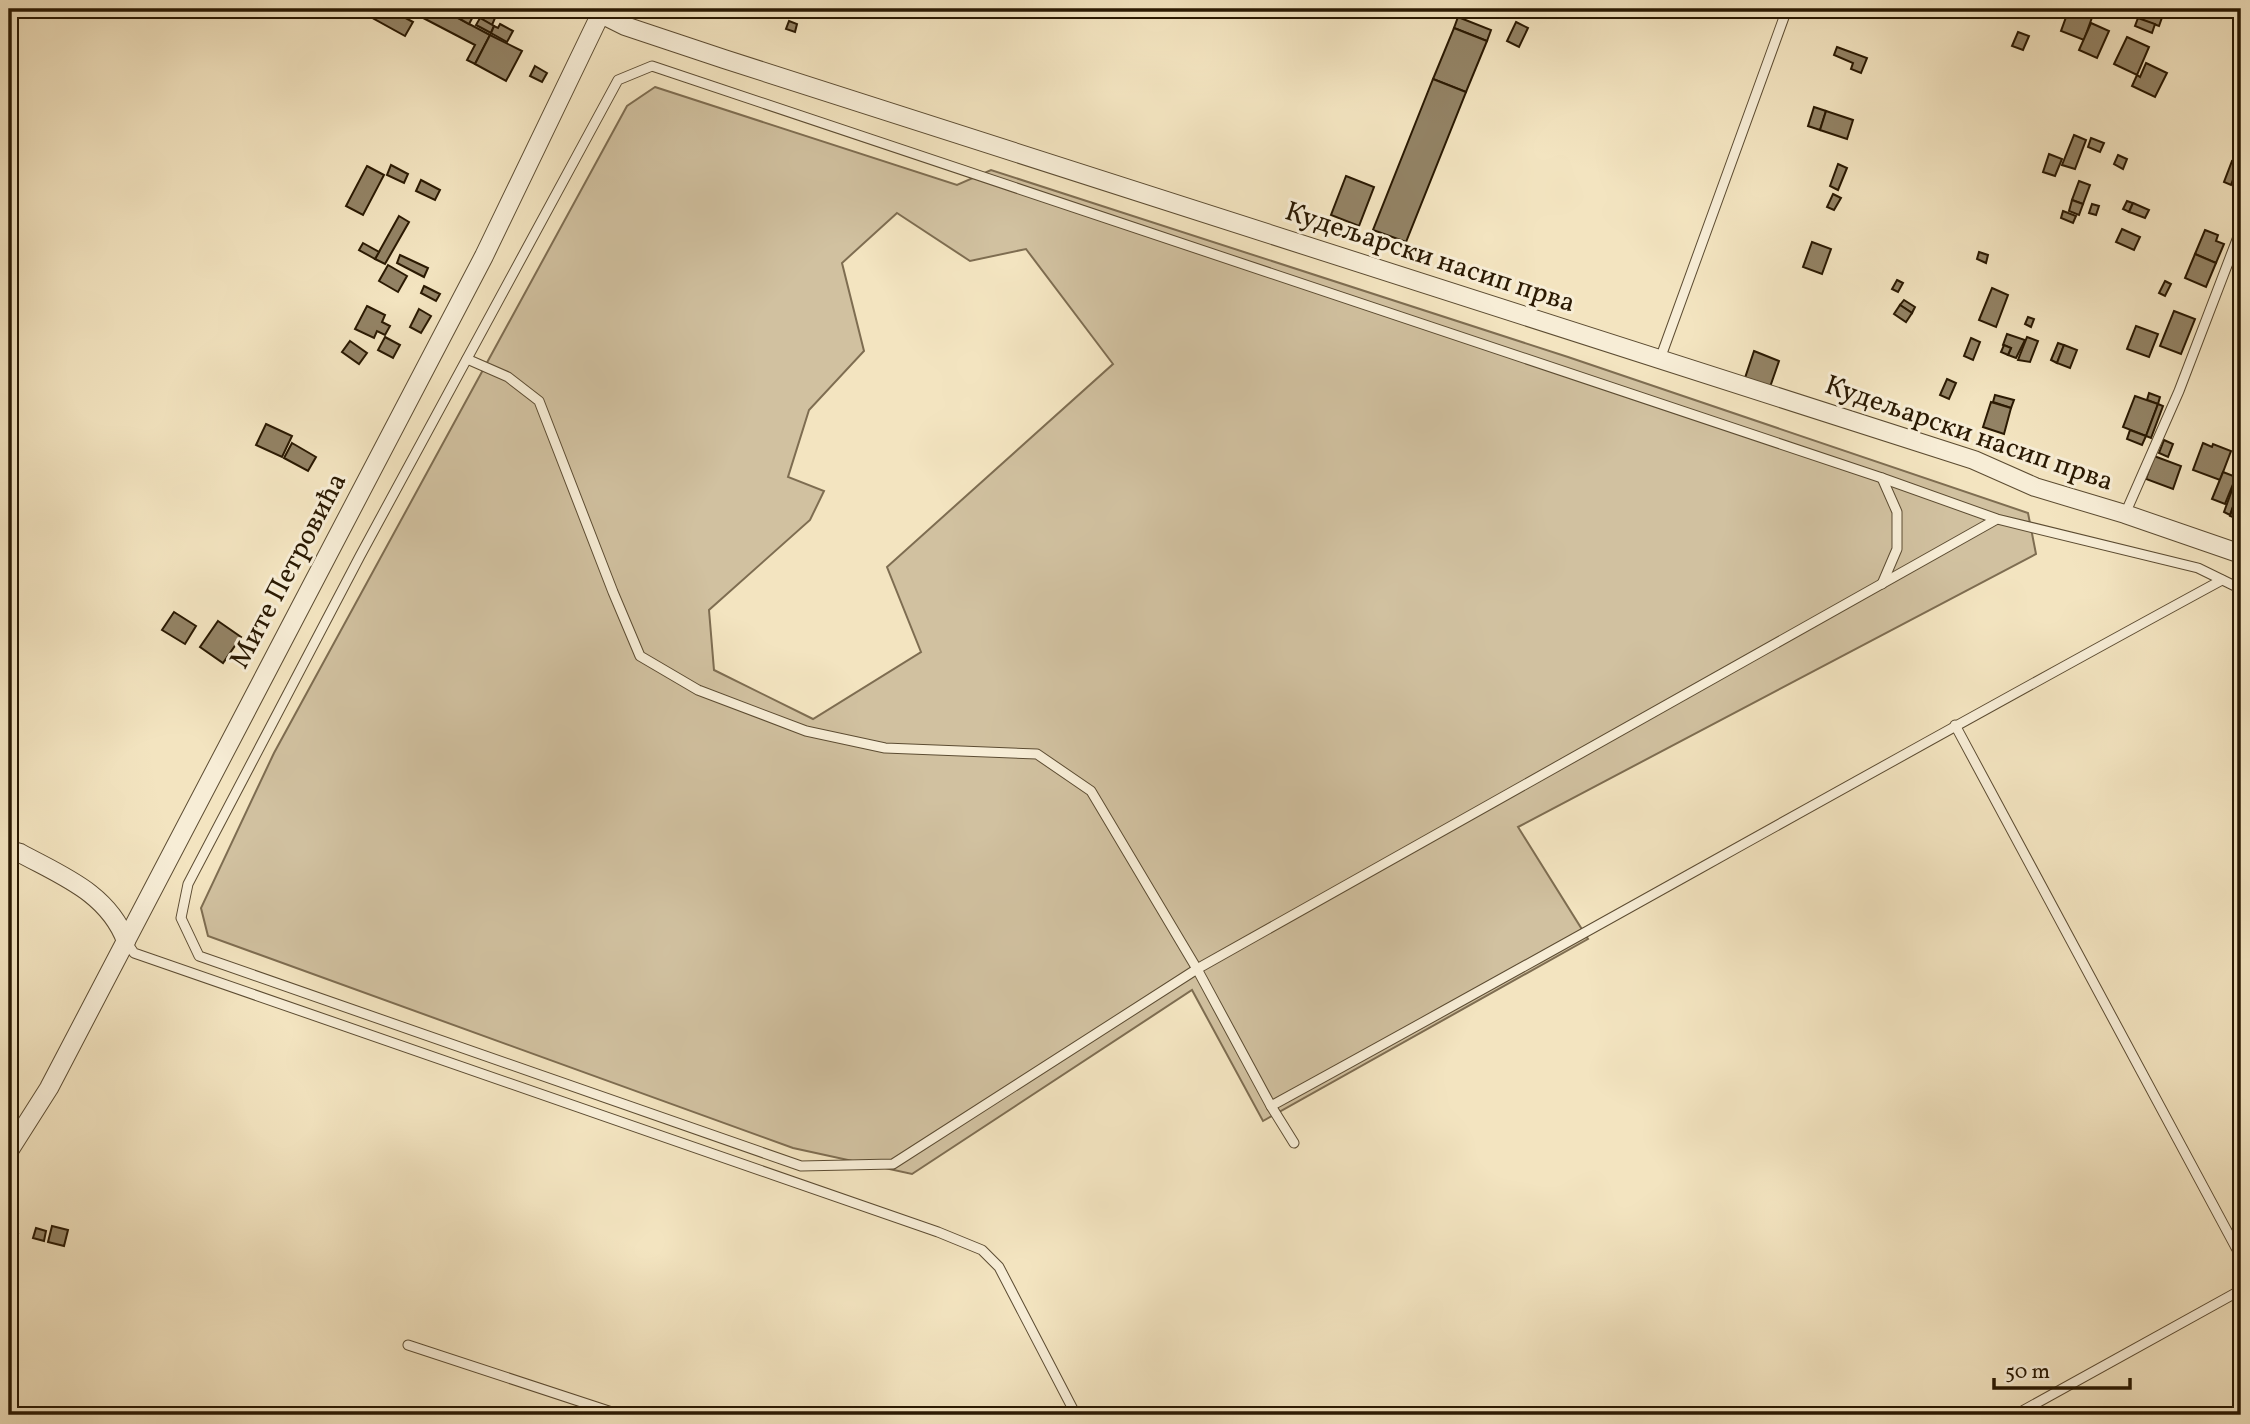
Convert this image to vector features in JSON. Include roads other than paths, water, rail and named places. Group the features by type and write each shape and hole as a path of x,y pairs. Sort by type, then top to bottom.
{"street":[{"name":"Кудељарски насип прва","path":"602,11 625,26 712,55 1974,460 2035,487 2125,514 2241,554"},
{"name":"Мите Петровића","path":"9,1151 49,1088 484,256 602,11"},
{"path":"9,850 20,853 86,889 112,913 125,941"}],"lane":[{"path":"1660,359 1787,9"},
{"path":"1997,519 1197,969 893,1164 801,1166 199,956 181,918 188,884 354,568 618,80 652,66 1882,478 1997,519 2198,568 2241,589"},
{"path":"2125,514 2179,390 2241,229"},
{"path":"467,359 508,377 539,401 640,656 698,690 807,731 885,748 1037,754 1091,792 1197,969 1294,1143"},
{"path":"1882,478 1897,512 1897,549 1882,584"},
{"path":"1271,1106 2221,580"},
{"path":"1955,725 2241,1257"},
{"path":"125,941 134,953 938,1232 982,1250 999,1267 1076,1415"},
{"path":"2015,1415 2241,1290"},
{"path":"408,1345 621,1415"}]}
